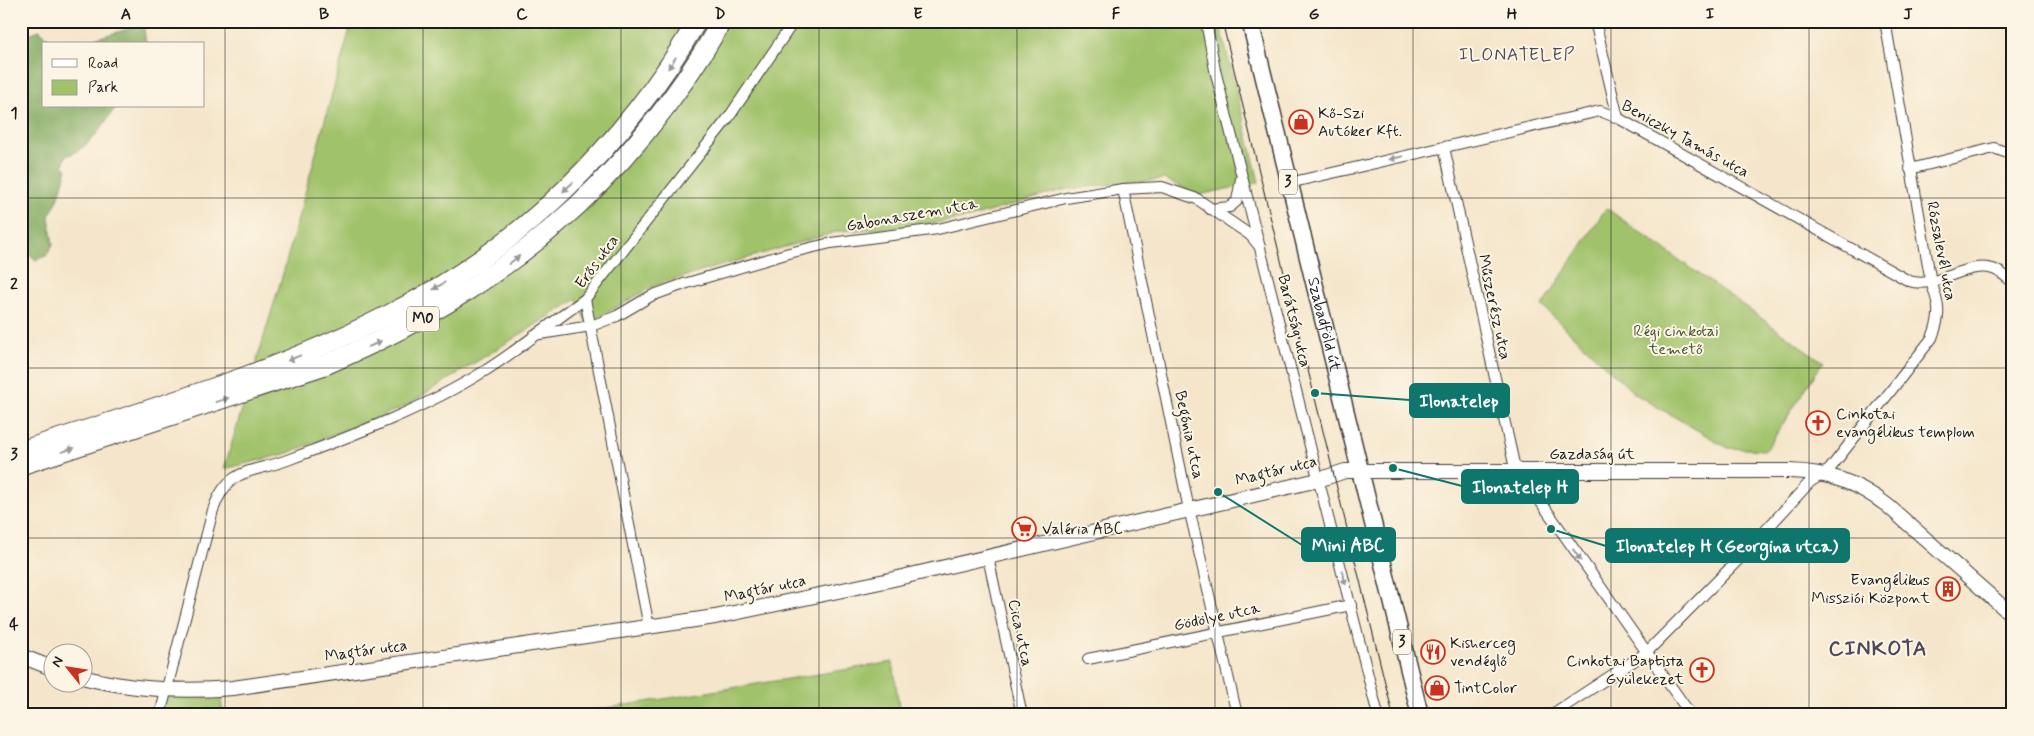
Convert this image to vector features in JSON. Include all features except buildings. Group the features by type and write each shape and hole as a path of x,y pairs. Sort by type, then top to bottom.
{"highway":[{"name":"M0","path":"21,450 280,364 351,333 436,288 501,245 572,184 617,136 644,102 697,21"},
{"name":"M0","path":"21,465 325,365 374,345 452,302 532,246 601,183 667,106 722,21"}],"main road":[{"name":"Szabadföld út","path":"1250,21 1420,715"}],"street":[{"name":"Erős utca","path":"649,627 585,299 729,117 794,21"},
{"name":"Barátság utca","path":"1206,21 1215,70 1378,715"},
{"path":"1595,21 1618,118"},
{"name":"Rózsalevél utca","path":"1551,715 1646,653 1744,554 1810,482 1829,470 1932,338 1939,319 1937,298 1931,282 1885,21"},
{"name":"Beniczky Tamás utca","path":"1289,183 1600,110 1618,118 1909,281 1920,284 1984,268 1995,270 2013,282"},
{"name":"Műszerész utca","path":"1444,147 1513,460 1519,472 1691,715"},
{"path":"1910,169 1994,148 2013,155"},
{"path":"1210,209 1230,207 1236,201 1241,174"},
{"name":"Gabonaszem utca","path":"534,335 591,326 617,316 651,296 684,284 789,253 831,244 938,229 1066,198 1123,189 1162,187 1197,199 1250,235 1260,247"},
{"name":"Begónia utca","path":"1123,189 1190,510 1237,715"},
{"path":"160,715 213,510 219,493 226,483 243,474 288,460 409,410 482,372 585,299"},
{"name":"Gazdaság út","path":"1361,471 1789,470 1823,474 1853,483 1877,497 2013,616"},
{"name":"Magtár utca","path":"92,679 126,686 166,690 193,691 234,688 743,612 1190,510 1318,480 1345,471 1361,471"},
{"name":"Cica utca","path":"988,557 1022,715"},
{"name":"Gödölye utca","path":"1088,659 1351,605"},
{"path":"21,656 42,664"}],"green space":[{"path":"352,21 1219,21 1259,182 1199,195 1164,179 1122,183 1063,190 968,218 908,227 839,231 656,285 587,324 577,299 404,407 285,454 224,469 284,270"},
{"path":"136,26 144,28 146,42 87,42"},
{"path":"39,30 48,37 49,42 42,42 42,108 115,108 101,129 88,143 66,156 63,166 67,169 58,200 49,216 53,245 46,256 36,260 28,253 27,237 21,229 21,176 31,172 21,160 21,37"},
{"name":"Régi cinkotai temető","path":"1606,208 1823,362 1766,450 1728,448 1635,394 1542,306"},
{"path":"893,662 900,715 564,715"},
{"path":"220,690 223,715 155,715 162,696"}],"tram line":[{"path":"1222,21 1393,715"}],"place":[{"name":"Kő-Szi Autóker Kft.","path":"1301,122"},
{"name":"Ilonatelep","path":"1315,393"},
{"name":"Cinkotai evangélikus templom","path":"1818,423"},
{"name":"Ilonatelep H","path":"1393,468"},
{"name":"Mini ABC","path":"1218,492"},
{"name":"Valéria ABC","path":"1024,529"},
{"name":"Ilonatelep H (Georgina utca)","path":"1551,529"},
{"name":"Evangélikus Missziói Központ","path":"1948,589"},
{"name":"Kisherceg vendéglő","path":"1433,652"},
{"name":"Cinkotai Baptista Gyülekezet","path":"1702,670"},
{"name":"TintColor","path":"1437,688"}],"district":[{"name":"ILONATELEP","path":"1517,55"},
{"name":"CINKOTA","path":"1878,649"}]}
